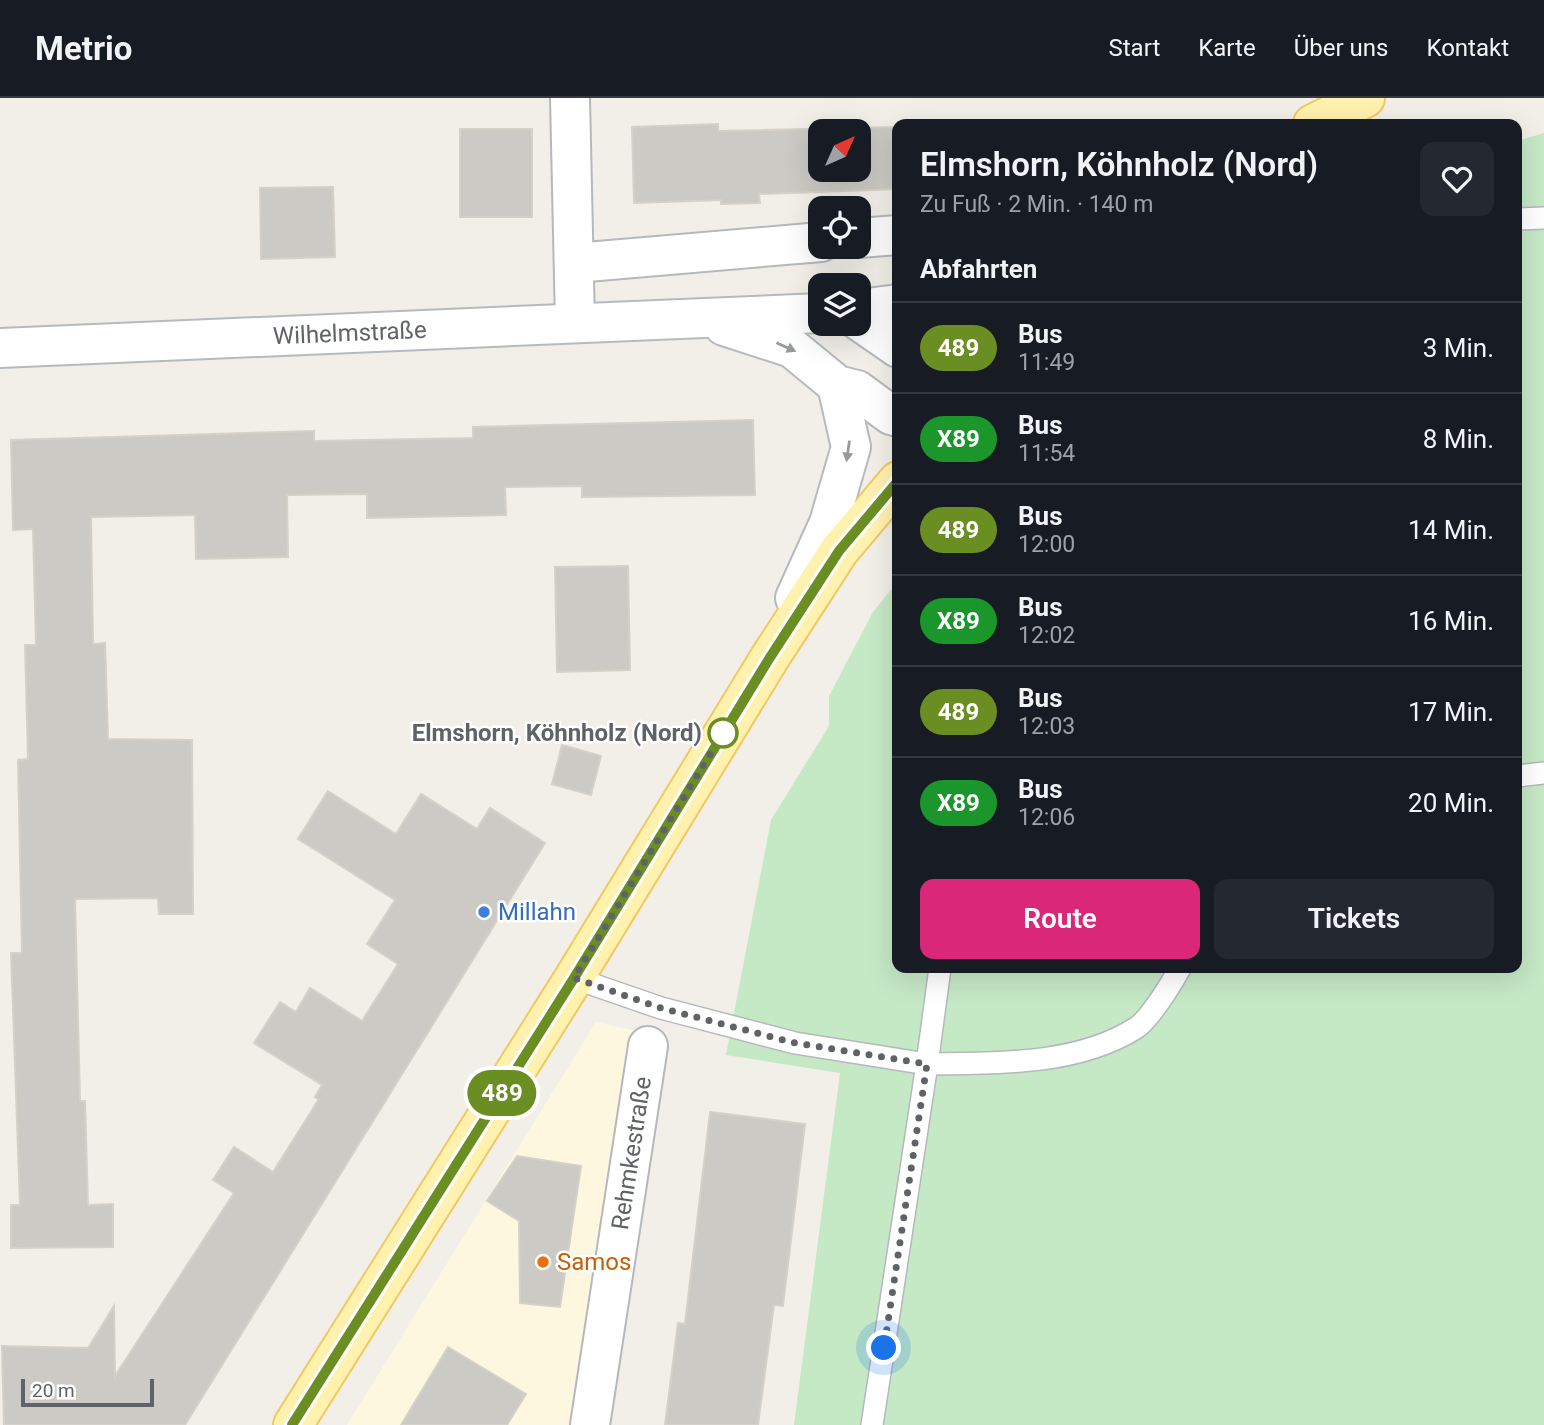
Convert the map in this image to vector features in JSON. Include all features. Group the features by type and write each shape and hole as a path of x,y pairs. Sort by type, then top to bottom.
{"main road":[{"path":"570,98 575,323"},
{"path":"1323,119 1365,98"},
{"path":"871,237 892,235"},
{"path":"575,263 808,243"},
{"path":"871,308 892,305"},
{"name":"Wilhelmstraße","path":"0,348 808,314"},
{"name":"Wilhelmstraße","path":"699,318 792,348 837,385 857,390 892,415"},
{"path":"871,329 892,344"},
{"path":"769,659 829,523 851,447 837,385"},
{"path":"293,1425 574,978 769,659 839,551 892,488"},
{"name":"Rehmkestraße","path":"590,1425 648,1046"}],"lane":[{"path":"1522,219 1544,218"},
{"path":"1522,775 1544,773"},
{"path":"872,1425 939,973"},
{"path":"574,978 661,1008 795,1043 927,1064 1009,1063 1093,1050 1138,1027 1177,973"}],"shaded area":[{"path":"596,1022 637,1031 580,1425 347,1425"}],"green space":[{"path":"1544,133 1544,1425 794,1425 840,1073 726,1055 771,820 829,726 829,696 873,612 892,588 892,973 1522,973 1522,140"}],"building":[{"path":"718,124 718,131 808,129 808,182 872,182 872,128 892,127 892,189 759,194 760,203 721,204 721,200 634,203 632,127"},
{"path":"460,129 532,129 532,217 460,217"},
{"path":"333,187 335,257 261,259 260,188"},
{"path":"753,420 755,495 582,497 582,486 505,487 506,515 367,518 367,494 287,495 288,557 196,559 195,515 91,517 93,644 105,643 108,739 192,740 193,914 159,914 158,898 75,899 80,1101 85,1101 88,1205 113,1204 113,1247 11,1248 11,1205 20,1205 11,953 22,953 18,760 28,759 25,645 36,645 33,529 13,530 11,440 314,431 314,441 473,438 473,427"},
{"path":"628,566 630,670 557,672 555,567"},
{"path":"562,745 601,756 591,795 552,784"},
{"path":"328,791 396,834 421,794 477,829 490,808 545,843 185,1425 4,1425 2,1346 88,1348 114,1306 115,1376 234,1193 213,1180 234,1147 273,1172 319,1099 315,1097 322,1085 254,1043 280,1002 296,1012 310,988 362,1021 398,964 367,944 395,900 298,839"},
{"path":"710,1112 805,1124 783,1306 774,1305 758,1425 665,1425 678,1323 685,1324"},
{"name":"Samos","path":"517,1156 581,1166 560,1307 520,1303 519,1221 487,1201"},
{"path":"448,1347 526,1394 507,1425 401,1425"}],"bus line":[{"name":"489","path":"292,1425 574,978 769,659 839,551 892,488"}],"place":[{"name":"Elmshorn, Köhnholz (Nord)","path":"723,733"},
{"name":"Millahn","path":"484,912"},
{"name":"Samos","path":"543,1262"}],"route":[{"path":"723,733 574,978 661,1008 795,1043 927,1064 884,1348"}]}
